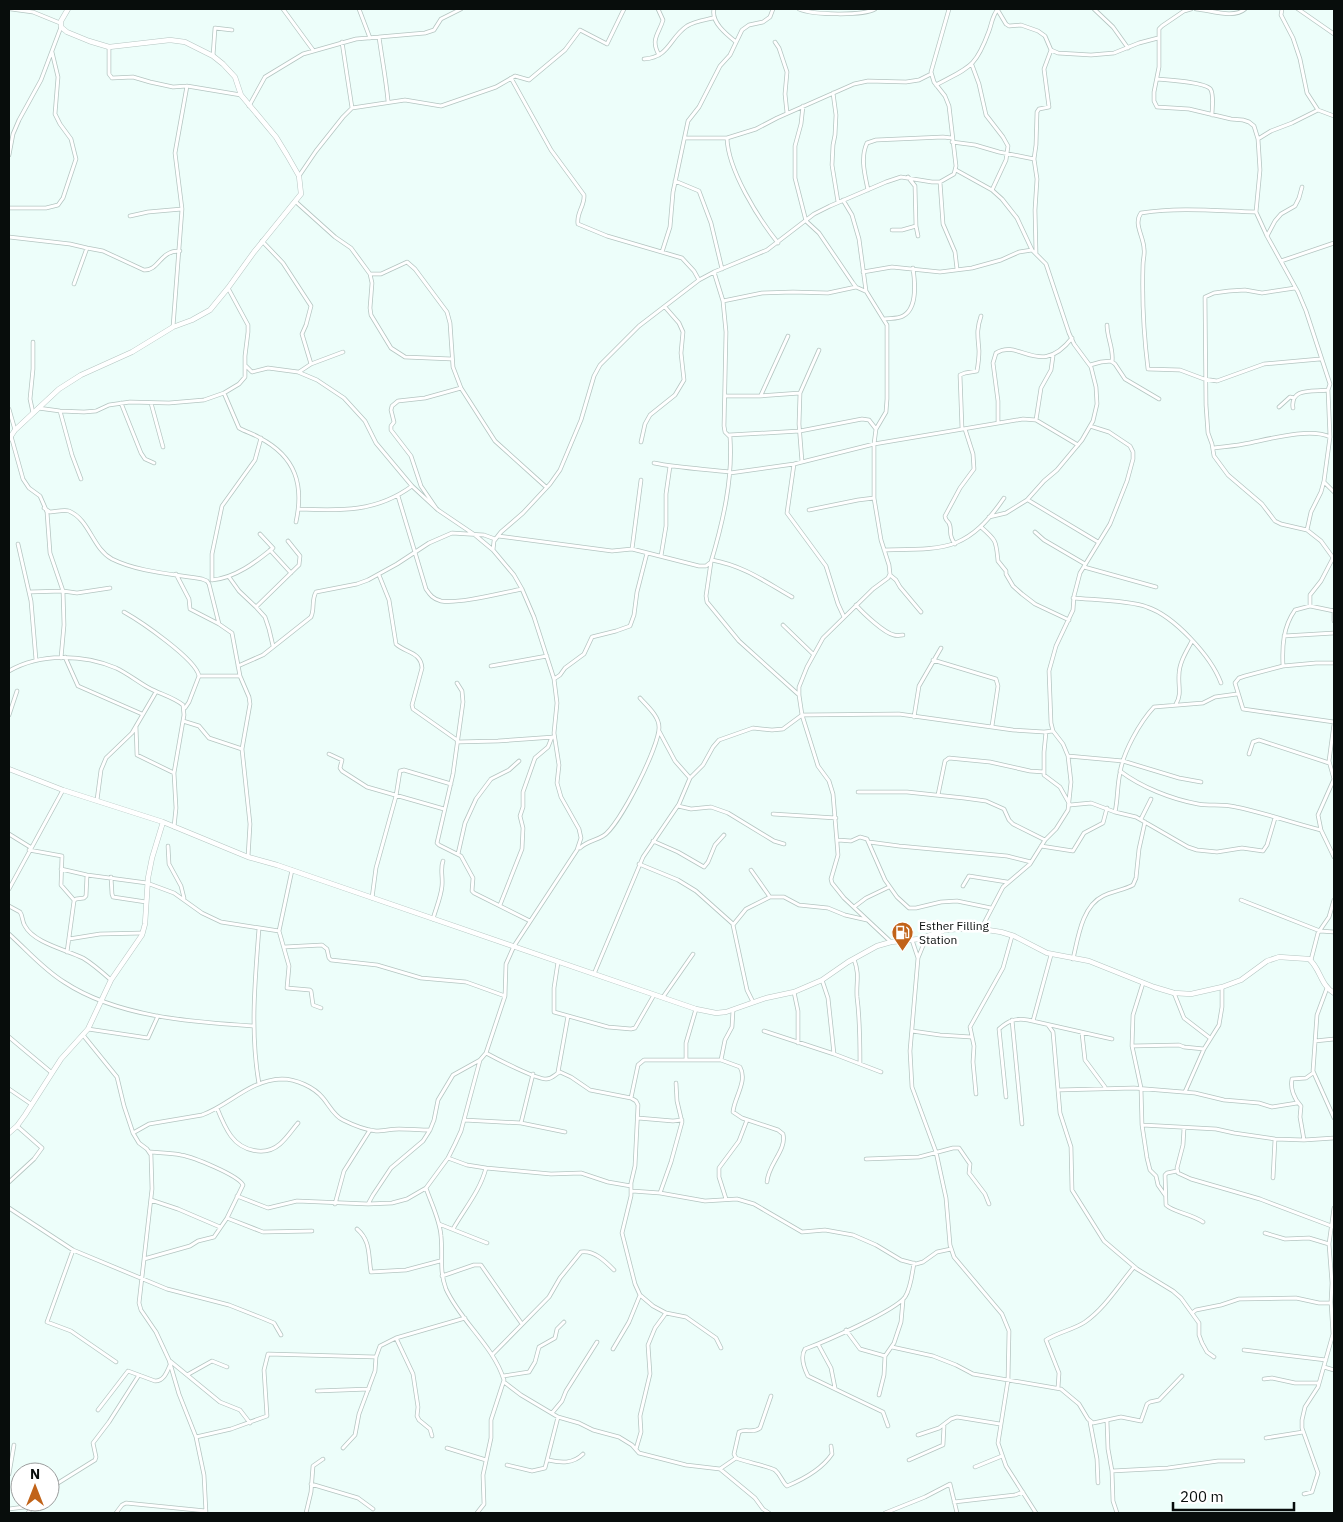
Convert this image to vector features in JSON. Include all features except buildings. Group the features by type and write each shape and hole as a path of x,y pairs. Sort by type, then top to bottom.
{"street":[{"path":"11,9 33,12 60,25 67,32 109,47 170,40 185,42 213,56 235,77 241,95 276,137 299,176 301,194 296,202 262,241 210,310 173,327 132,352 81,375 59,389 15,430 10,438 23,480 29,488 38,494 47,514 50,553 63,591 63,658 78,686 142,714"},
{"path":"9,155 13,134 34,94 68,9"},
{"path":"283,9 313,50"},
{"path":"359,9 370,38"},
{"path":"249,106 266,77 303,54 342,42 431,31 441,19 461,9"},
{"path":"299,176 316,151 352,108 388,101 405,100 441,106 496,87 515,76 526,80 565,50 580,30 607,44 624,9"},
{"path":"658,9 662,20 655,43 659,55"},
{"path":"714,9 714,18 736,42"},
{"path":"662,252 670,227 676,181 688,121 698,107 720,66 730,55 742,30 749,25 762,22 770,17 773,9"},
{"path":"799,9 834,14 875,9"},
{"path":"493,550 497,537 512,521 523,513 560,470 582,420 594,376 600,365 620,347 630,334 699,280 767,250 814,214 838,202 891,180 908,177 940,182 954,174 956,170 949,106 936,85 932,74 933,60 949,9"},
{"path":"936,85 972,65 980,52 992,18 998,9 1006,24 1010,26 1021,25 1038,31 1045,36 1051,50 1044,69 1049,106 1036,112 1034,159 1038,179 1035,210 1036,254"},
{"path":"1094,9 1112,27 1128,48"},
{"path":"1191,9 1184,11 1159,29 1159,67 1154,101 1157,107 1189,109 1249,122 1254,126 1258,139 1260,170 1256,212 1306,312 1320,359 1330,384 1328,390 1331,438 1324,481 1311,512 1307,530"},
{"path":"1196,9 1237,13 1245,9"},
{"path":"1282,9 1280,15 1300,59 1307,93 1318,110 1334,116"},
{"path":"1298,9 1334,34"},
{"path":"644,59 659,55 667,50 688,25 714,18"},
{"path":"213,56 215,28 232,30"},
{"path":"379,37 386,75 388,101"},
{"path":"1051,50 1065,54 1091,55 1114,53 1158,38"},
{"path":"342,42 352,108"},
{"path":"775,42 787,72 785,94 787,113"},
{"path":"109,47 109,74 112,78 133,77 173,86 187,86 241,95"},
{"path":"9,208 46,208 58,205 63,198 74,166 76,153 71,139 55,114 58,77 52,52"},
{"path":"972,65 979,84 986,115 1003,136 1008,146 1008,153 992,190"},
{"path":"685,138 728,138 756,129 787,113 854,84 868,81 906,82 918,80 932,74"},
{"path":"511,78 551,150 584,195 577,218 578,224 607,236 682,258 694,271 699,280"},
{"path":"1157,78 1208,86 1212,92 1212,115"},
{"path":"173,327 182,209 175,153 187,86"},
{"path":"833,93 836,116 832,165 838,202"},
{"path":"803,106 801,124 794,146 794,178 806,221 819,233 833,256 856,286 866,291"},
{"path":"1258,139 1271,131 1318,110"},
{"path":"868,190 864,170 864,153 867,143 876,140 944,137 1034,159"},
{"path":"728,138 728,149 735,171 754,210 778,242"},
{"path":"956,170 992,190 1018,218 1032,250 1046,264 1072,338 1090,365 1096,388 1093,421 1078,445 1057,470 1027,500 1006,513 989,517"},
{"path":"908,177 915,186 918,236"},
{"path":"676,181 699,191 711,223 722,269"},
{"path":"940,182 943,224 955,252 958,269"},
{"path":"1267,236 1275,221 1295,206 1302,187"},
{"path":"843,200 852,215 857,231 866,291 887,325 887,399 886,412 876,429 874,444 874,498 880,540 890,565 890,574 888,578 878,584 822,638 800,685 799,694 802,715 818,766 832,786 838,857 831,880 836,890 892,942"},
{"path":"296,202 328,231 351,248 370,274 372,283 371,315 391,348 405,358 452,360"},
{"path":"130,216 148,212 182,209"},
{"path":"1256,212 1159,210 1141,213 1137,221 1145,251 1143,265 1144,316 1148,369 1180,370 1207,380 1221,380 1264,364 1320,359"},
{"path":"892,230 916,226"},
{"path":"9,237 70,244 103,251 144,270 153,268 168,252 180,251"},
{"path":"262,241 282,264 311,306 302,334 311,364"},
{"path":"1281,261 1334,243"},
{"path":"74,284 87,248"},
{"path":"863,272 892,267 940,272 972,268 1001,260 1019,252 1032,250"},
{"path":"370,274 380,274 405,262 411,263 449,316 452,367 461,388 494,441 546,487"},
{"path":"884,319 904,316 911,307 914,299 914,268"},
{"path":"714,272 722,301 726,332 724,426 730,440 730,473 724,510 712,561 706,596 707,602 739,642 799,694"},
{"path":"722,301 762,293 828,293 856,286"},
{"path":"38,408 60,411 92,411 109,405 138,401 187,403 204,400 224,393 245,377 248,332 248,325 228,288"},
{"path":"1295,288 1262,293 1245,290 1230,291 1205,296 1208,433 1214,456 1228,475 1262,504 1274,521 1307,530 1321,541 1334,559 1310,595 1310,606"},
{"path":"642,442 645,424 650,415 675,396 684,380 681,352 682,327 674,315 665,307"},
{"path":"955,544 950,537 949,524 945,516 956,494 974,469 973,454 964,429 960,375 977,371 979,353 977,336 981,316"},
{"path":"1107,325 1107,334 1112,346 1112,362 1125,379 1159,399"},
{"path":"760,396 788,336"},
{"path":"998,423 998,401 993,363 996,353 1006,350 1038,356 1053,356 1066,346 1072,338"},
{"path":"33,342 30,399 33,414"},
{"path":"802,462 800,393 819,350"},
{"path":"298,372 311,364 343,352"},
{"path":"1036,420 1042,388 1051,370 1053,356"},
{"path":"1090,365 1106,361 1112,362"},
{"path":"246,366 252,372 268,368 298,372 316,380 344,398 365,421 376,443 412,486 438,510 475,535 493,550 514,575 522,589 547,656 554,679 558,703 553,737 548,747 535,758 523,792 524,807 520,816 523,828 523,844 500,905"},
{"path":"1330,384 1334,383"},
{"path":"438,510 431,498 420,486 411,456 391,430 394,422 391,410 392,406 398,401 425,398 461,388"},
{"path":"1293,408 1292,402 1296,394 1328,390"},
{"path":"224,393 238,427 262,438 284,455 291,464 299,493 296,522"},
{"path":"725,396 800,393"},
{"path":"1279,407 1290,397 1294,398"},
{"path":"121,403 141,453 145,459 154,464"},
{"path":"151,403 163,447"},
{"path":"9,409 15,430"},
{"path":"60,411 72,455 81,479"},
{"path":"728,435 800,431 862,419 869,420 876,429"},
{"path":"654,463 730,473 794,464 874,444 1023,419 1036,420 1078,445"},
{"path":"981,929 1002,889 1031,862 1045,840 1064,818 1070,805 1071,782 1068,756 1063,744 1053,731 1051,723 1049,671 1056,646 1073,610 1080,573 1110,524 1127,481 1133,452 1130,446 1120,438 1090,426"},
{"path":"1213,448 1311,434 1323,434 1331,438"},
{"path":"212,580 212,554 222,506 255,460 262,438"},
{"path":"794,464 787,513 826,566 844,617"},
{"path":"661,556 666,526 666,494 670,466"},
{"path":"632,549 641,480"},
{"path":"1324,481 1334,492"},
{"path":"298,508 350,510 377,504 398,496 412,486"},
{"path":"398,496 426,589 431,595 442,601 462,600 522,589"},
{"path":"809,510 874,498"},
{"path":"884,550 923,549 955,544 972,535 981,527 1004,498"},
{"path":"1027,500 1098,542"},
{"path":"44,508 50,512 66,511 72,513 84,525 100,550 114,560 141,568 207,580 229,576 270,550 273,546 260,534"},
{"path":"981,527 996,542 998,561 1006,571 1013,586 1035,604 1069,620"},
{"path":"1036,532 1044,540 1085,565 1156,587"},
{"path":"238,666 256,658 311,617 313,611 312,598 316,592 356,584 379,575 428,543 452,533 484,535 612,551 632,549 699,566 706,566 712,561 731,564 750,572 792,597"},
{"path":"256,607 299,565 300,556 288,540"},
{"path":"18,544 33,613 36,660"},
{"path":"270,550 291,573"},
{"path":"554,679 560,676 565,668 584,654 592,637 630,626 647,553"},
{"path":"176,574 189,599 190,609 232,633 240,676 249,697 250,704 242,749 250,824 248,857"},
{"path":"890,574 921,612"},
{"path":"379,575 389,600 396,644 413,653 422,663 412,705 413,710 457,741 553,737"},
{"path":"229,576 239,591 265,617 273,646"},
{"path":"207,580 218,624"},
{"path":"29,592 63,591 77,593 110,588"},
{"path":"1074,598 1126,602 1147,607 1172,621 1212,665 1221,683"},
{"path":"856,605 889,633 903,636"},
{"path":"1283,666 1284,636 1295,610 1310,606 1334,611 1334,621"},
{"path":"124,612 158,634 196,667 199,676 185,708 174,773 176,808 174,826"},
{"path":"783,625 813,654"},
{"path":"1284,636 1334,633"},
{"path":"1176,704 1180,696 1179,672 1184,656 1192,641"},
{"path":"914,717 918,689 941,648"},
{"path":"491,666 547,656"},
{"path":"9,671 36,660 63,658 102,664 117,669 156,692 180,703 185,708"},
{"path":"934,660 997,681 998,686 992,726"},
{"path":"1334,663 1283,666 1239,678 1235,682 1243,709 1334,723 1329,763 1334,780 1318,814 1322,830 1334,857"},
{"path":"199,676 240,676"},
{"path":"457,683 463,698 451,784 437,843 458,854 474,880 472,892 530,921"},
{"path":"9,715 18,691"},
{"path":"97,800 101,770 106,758 132,733 156,692"},
{"path":"1115,812 1123,761 1135,735 1152,708 1159,705 1203,703 1215,697 1238,694"},
{"path":"577,850 588,841 604,836 635,792 654,749 659,725 656,716 640,698"},
{"path":"594,974 639,864 678,806 690,778 703,765 719,740 753,728 784,729 802,715 889,714 1013,730 1053,731"},
{"path":"183,722 199,726 209,738 242,749"},
{"path":"136,725 137,755 174,773"},
{"path":"659,731 675,761 690,778"},
{"path":"1046,732 1044,772 1046,778 1061,788 1070,805"},
{"path":"368,1204 391,1168 423,1141 430,1130 438,1100 454,1074 480,1060 486,1053 505,996 506,964 514,946 581,841 580,831 561,797 557,781 560,765 553,737"},
{"path":"1249,754 1253,742 1259,740 1329,763"},
{"path":"329,754 341,759 340,770 358,783 444,809"},
{"path":"1068,756 1123,761 1179,778 1201,782"},
{"path":"938,795 945,761 949,758 990,762 1030,771 1044,772"},
{"path":"458,854 465,823 476,799 491,779 509,770 519,761"},
{"path":"9,769 63,790 174,826 248,857 292,870 696,1009 716,1013 733,1010 753,1002 794,992 822,980 877,946 912,940 949,930 981,929 1012,936 1051,955 1086,960 1143,983 1174,993 1191,994 1222,987 1241,980 1267,961 1275,958 1291,957 1311,960"},
{"path":"372,898 372,886 396,796 400,771 424,775 451,784"},
{"path":"1120,771 1146,786 1181,800 1200,804 1229,806 1322,830"},
{"path":"9,889 63,790"},
{"path":"858,792 907,792 975,799 1005,810 1013,824 1045,840"},
{"path":"1073,959 1085,915 1089,908 1101,897 1133,885 1136,878 1143,821 1151,799"},
{"path":"1070,805 1091,803 1107,808 1143,821 1190,848 1216,852 1236,848 1264,851 1274,818"},
{"path":"678,806 689,809 710,807 728,813 774,841 784,844"},
{"path":"1041,846 1074,851 1084,833 1103,823 1107,808"},
{"path":"773,814 836,818"},
{"path":"9,1133 17,1126 52,1072 88,1029 110,980 143,933 152,858 163,822"},
{"path":"9,834 30,849 62,856 61,885 74,900 67,952"},
{"path":"653,841 678,852 704,867 715,845 724,835"},
{"path":"838,840 851,841 861,837 867,839 878,868 889,887 903,904 909,908 941,902 957,902 991,908"},
{"path":"869,842 1007,856 1031,862"},
{"path":"168,846 170,864 181,886 184,899"},
{"path":"433,919 441,891 441,867 443,861"},
{"path":"639,864 678,880 696,890 733,924 746,990 753,1002"},
{"path":"61,869 87,875 148,883 174,893 202,913 222,922 279,931"},
{"path":"292,870 279,931 289,966 287,988 311,991 313,1005 322,1008"},
{"path":"750,870 770,896"},
{"path":"74,900 86,896 87,875"},
{"path":"963,886 969,876 1008,882"},
{"path":"111,877 112,894 114,897 146,902"},
{"path":"854,907 889,887"},
{"path":"733,924 746,909 770,896 784,897 799,905 828,908 846,915 869,920"},
{"path":"1241,900 1320,931 1334,932"},
{"path":"1334,900 1329,917 1320,931 1311,960 1327,988 1334,993"},
{"path":"9,906 20,912 24,925 34,935 53,946 81,957 110,980"},
{"path":"259,928 253,1026 259,1084"},
{"path":"69,939 100,934 143,933"},
{"path":"9,934 44,967 64,982 101,1001 158,1016 206,1023 253,1026"},
{"path":"928,936 918,958 910,1051 912,1087 936,1152 946,1198 951,1249 955,1258 1002,1314 1006,1323 1009,1340 1008,1380 998,1443 1006,1466 1036,1513"},
{"path":"976,1094 973,1062 974,1046 969,1030 1003,968 1012,936"},
{"path":"912,940 918,958"},
{"path":"284,947 322,945 328,949 328,958 331,960 382,966 421,978 466,982 505,996"},
{"path":"663,997 693,954"},
{"path":"1033,1021 1051,955"},
{"path":"854,959 858,975 860,1064"},
{"path":"558,961 553,1011 608,1027 631,1029 635,1028 654,994"},
{"path":"822,980 828,998 834,1054"},
{"path":"1143,983 1133,1015 1132,1046 1141,1088 1142,1125 1150,1170 1156,1176 1158,1184 1165,1195"},
{"path":"1184,1092 1204,1049 1220,1022 1222,987"},
{"path":"1327,988 1317,1015 1313,1073 1334,1118"},
{"path":"794,992 798,1011 798,1043"},
{"path":"1174,993 1184,1018 1210,1038"},
{"path":"686,1060 686,1043 696,1009"},
{"path":"721,1060 725,1040 732,1027 733,1010"},
{"path":"88,1029 148,1038 158,1016"},
{"path":"486,1053 505,1063 549,1079 558,1072 568,1016"},
{"path":"1006,1098 999,1028 1012,1020 1017,1018 1033,1021 1112,1039"},
{"path":"1012,1020 1022,1124"},
{"path":"1048,1025 1053,1032 1062,1122 1071,1147 1072,1190 1104,1241 1134,1267 1178,1294 1199,1323 1199,1335 1202,1343 1207,1352 1214,1357"},
{"path":"764,1030 881,1072"},
{"path":"912,1030 940,1035 971,1037"},
{"path":"1082,1033 1085,1060 1105,1088"},
{"path":"83,1034 117,1077 124,1106 133,1133 139,1144 150,1152 184,1155 243,1183 242,1189 226,1218 211,1239 202,1240 177,1251 144,1259"},
{"path":"9,1037 52,1072"},
{"path":"1315,1041 1334,1039"},
{"path":"1132,1046 1179,1045 1204,1049"},
{"path":"237,1196 268,1208 297,1201 368,1204 392,1203 407,1199 426,1188 448,1158 461,1131 480,1060"},
{"path":"631,1098 638,1065 643,1060 721,1060 741,1068 741,1084 732,1110 733,1113 747,1120 778,1130 783,1134 784,1143 770,1166 767,1182"},
{"path":"558,1072 571,1077 590,1090 631,1098 637,1102 635,1166 622,1234 635,1284 640,1295 653,1306 666,1313 686,1318 716,1338 721,1348"},
{"path":"1304,1140 1300,1117 1301,1107 1291,1088 1291,1080 1306,1078 1313,1073"},
{"path":"522,1123 533,1074"},
{"path":"133,1133 149,1124 202,1115 217,1108 244,1090 259,1084 282,1079 300,1083 316,1091 338,1117 370,1130 430,1130"},
{"path":"660,1193 675,1150 682,1120 677,1101 676,1083"},
{"path":"1058,1090 1141,1088 1184,1092 1274,1107 1297,1102"},
{"path":"9,1090 31,1104"},
{"path":"217,1108 229,1134 236,1142 245,1148 256,1151 274,1148 280,1144 298,1123"},
{"path":"638,1118 673,1122 682,1120"},
{"path":"464,1120 522,1123 565,1132"},
{"path":"726,1199 719,1177 719,1168 734,1148 747,1120"},
{"path":"1142,1125 1216,1129 1275,1139 1334,1138"},
{"path":"9,1182 34,1159 42,1148 17,1126"},
{"path":"1177,1171 1183,1145 1184,1128"},
{"path":"335,1204 344,1171 370,1130"},
{"path":"1274,1178 1275,1139"},
{"path":"866,1159 919,1157 954,1147 962,1150 970,1164 969,1172 985,1194 989,1204"},
{"path":"116,1513 126,1503 206,1512 204,1475 196,1437 179,1394 169,1360 156,1332 141,1310 139,1296 151,1200 150,1152"},
{"path":"448,1158 467,1165 486,1168 551,1174 580,1174 631,1188 706,1201 737,1199 752,1203 802,1232 824,1230 853,1235 876,1245 901,1260 914,1263 923,1262 937,1252 951,1249"},
{"path":"453,1229 482,1182 486,1168"},
{"path":"1177,1171 1165,1174 1166,1205 1169,1208 1190,1214 1203,1222"},
{"path":"1177,1171 1178,1174 1191,1179 1260,1199 1333,1226"},
{"path":"426,1188 439,1224 442,1276 450,1296 492,1354 504,1382 491,1420 491,1438 482,1485 483,1505 476,1513"},
{"path":"151,1200 220,1227"},
{"path":"9,1208 72,1250 167,1289 229,1305 262,1318 274,1323 281,1336"},
{"path":"1304,1494 1312,1492 1318,1473 1304,1432 1302,1420 1304,1411 1319,1383 1334,1334 1329,1244 1334,1208"},
{"path":"226,1218 263,1232 312,1231"},
{"path":"439,1224 487,1243"},
{"path":"357,1229 366,1239 369,1248 370,1270 374,1273 406,1270 440,1261"},
{"path":"1265,1233 1284,1239 1309,1238 1329,1244"},
{"path":"72,1250 47,1322 84,1339 116,1362"},
{"path":"492,1354 549,1297 560,1278 581,1252 588,1252 603,1260 614,1270"},
{"path":"879,1395 884,1375 885,1356 892,1347 900,1322 903,1299 910,1286 914,1263"},
{"path":"442,1276 474,1265 480,1265 522,1324"},
{"path":"1058,1388 1059,1373 1046,1340 1086,1321 1105,1304 1120,1282 1134,1267"},
{"path":"613,1349 629,1322 640,1295"},
{"path":"1192,1313 1196,1310 1239,1299 1296,1298 1318,1303 1331,1303"},
{"path":"888,1426 883,1412 806,1374 802,1358 804,1351 889,1309 903,1299"},
{"path":"636,1449 641,1432 640,1416 650,1374 648,1345 655,1328 666,1313"},
{"path":"343,1448 356,1435 359,1414 370,1389 380,1346 396,1338 465,1318"},
{"path":"503,1376 529,1372 535,1362 539,1347 554,1338 558,1328 564,1322"},
{"path":"846,1330 860,1349 885,1356"},
{"path":"396,1338 413,1374 418,1407 417,1416 430,1429 432,1436"},
{"path":"552,1413 562,1401 566,1391 597,1342"},
{"path":"818,1344 831,1368 835,1388"},
{"path":"892,1347 933,1356 970,1373 1058,1388 1079,1404 1090,1422 1097,1459 1098,1484"},
{"path":"1244,1350 1326,1360"},
{"path":"196,1437 250,1423 267,1416 264,1370 268,1354 376,1357"},
{"path":"169,1360 220,1402 240,1410 250,1423"},
{"path":"187,1375 212,1361 227,1367"},
{"path":"98,1410 126,1372 131,1371 159,1381 163,1379 171,1365"},
{"path":"1324,1367 1334,1370"},
{"path":"60,1482 95,1460 93,1443 109,1422 139,1374"},
{"path":"1090,1422 1097,1423 1121,1417 1141,1421 1147,1404 1159,1400 1182,1376"},
{"path":"1264,1379 1272,1378 1295,1383 1319,1383"},
{"path":"504,1382 558,1417 619,1437 646,1455 686,1465 720,1469 755,1498 763,1509 769,1513"},
{"path":"317,1391 370,1389"},
{"path":"771,1396 760,1428 754,1432 741,1430 738,1432 734,1454 736,1458 750,1464 772,1468 780,1474 787,1486 809,1475 825,1463 832,1454 831,1446"},
{"path":"508,1465 536,1471 545,1468 558,1417"},
{"path":"918,1435 944,1426 951,1419 957,1417 1000,1424"},
{"path":"1106,1421 1112,1471 1113,1501 1117,1513"},
{"path":"909,1460 943,1445 944,1426"},
{"path":"1266,1438 1304,1432"},
{"path":"9,1474 14,1444"},
{"path":"447,1448 486,1460"},
{"path":"548,1460 558,1462 573,1461 583,1454"},
{"path":"975,1467 1002,1456"},
{"path":"720,1469 736,1458"},
{"path":"306,1513 312,1466 323,1459"},
{"path":"1112,1471 1168,1468 1218,1461 1243,1461"},
{"path":"311,1484 358,1498 372,1509"},
{"path":"885,1513 925,1497 949,1484 957,1513"},
{"path":"954,1502 1015,1495 1024,1492"}],"place":[{"name":"Esther Filling Station","path":"903,952"}]}
